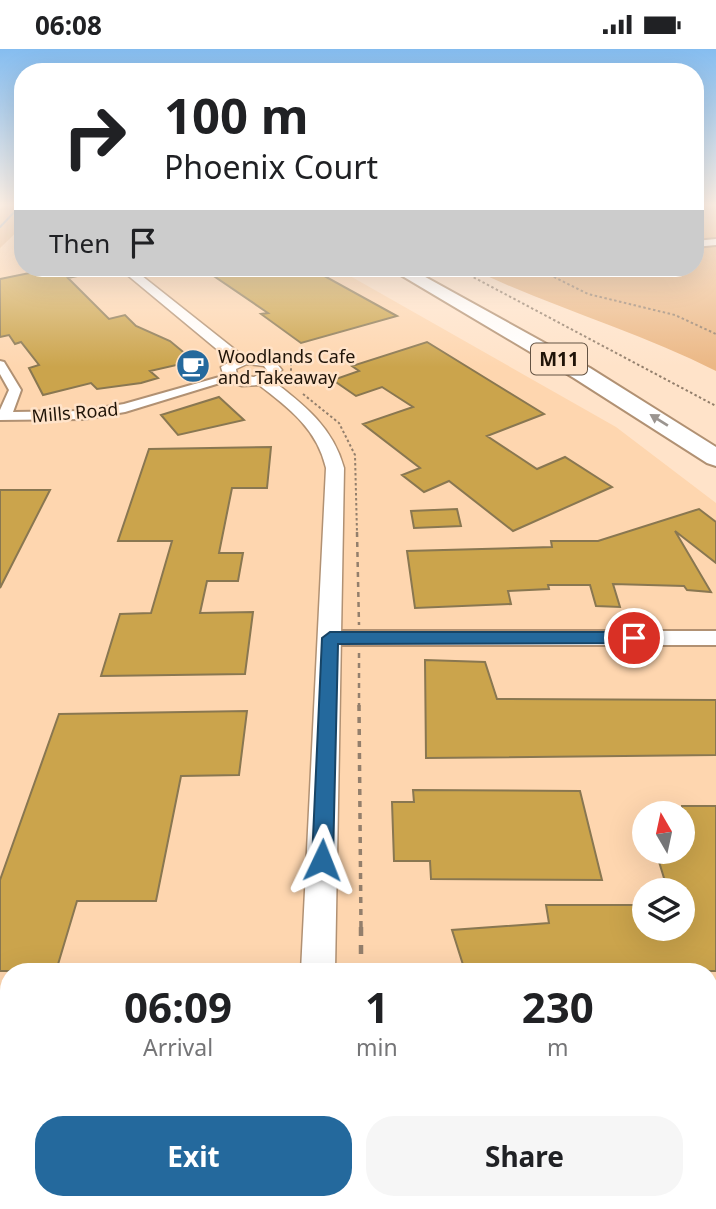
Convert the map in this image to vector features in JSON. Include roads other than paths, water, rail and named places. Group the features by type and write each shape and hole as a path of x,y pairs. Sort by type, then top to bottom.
{"highway":[{"name":"M11","path":"413,277 582,373 716,458"},
{"name":"M11","path":"435,277 603,368 716,435"},
{"path":"440,277 603,368"}],"street":[{"path":"136,277 240,361"},
{"path":"261,360 272,364 273,374 262,380 241,381 230,377 228,367 240,361 261,360"},
{"path":"0,365 17,388 17,396 1,416"},
{"name":"Mills Road","path":"1,416 83,415 125,408 230,377"},
{"path":"262,380 310,418 333,450 335,468 318,963"},
{"path":"330,638 716,638"}],"place":[{"name":"Woodlands Cafe and Takeaway","path":"193,366"}]}
